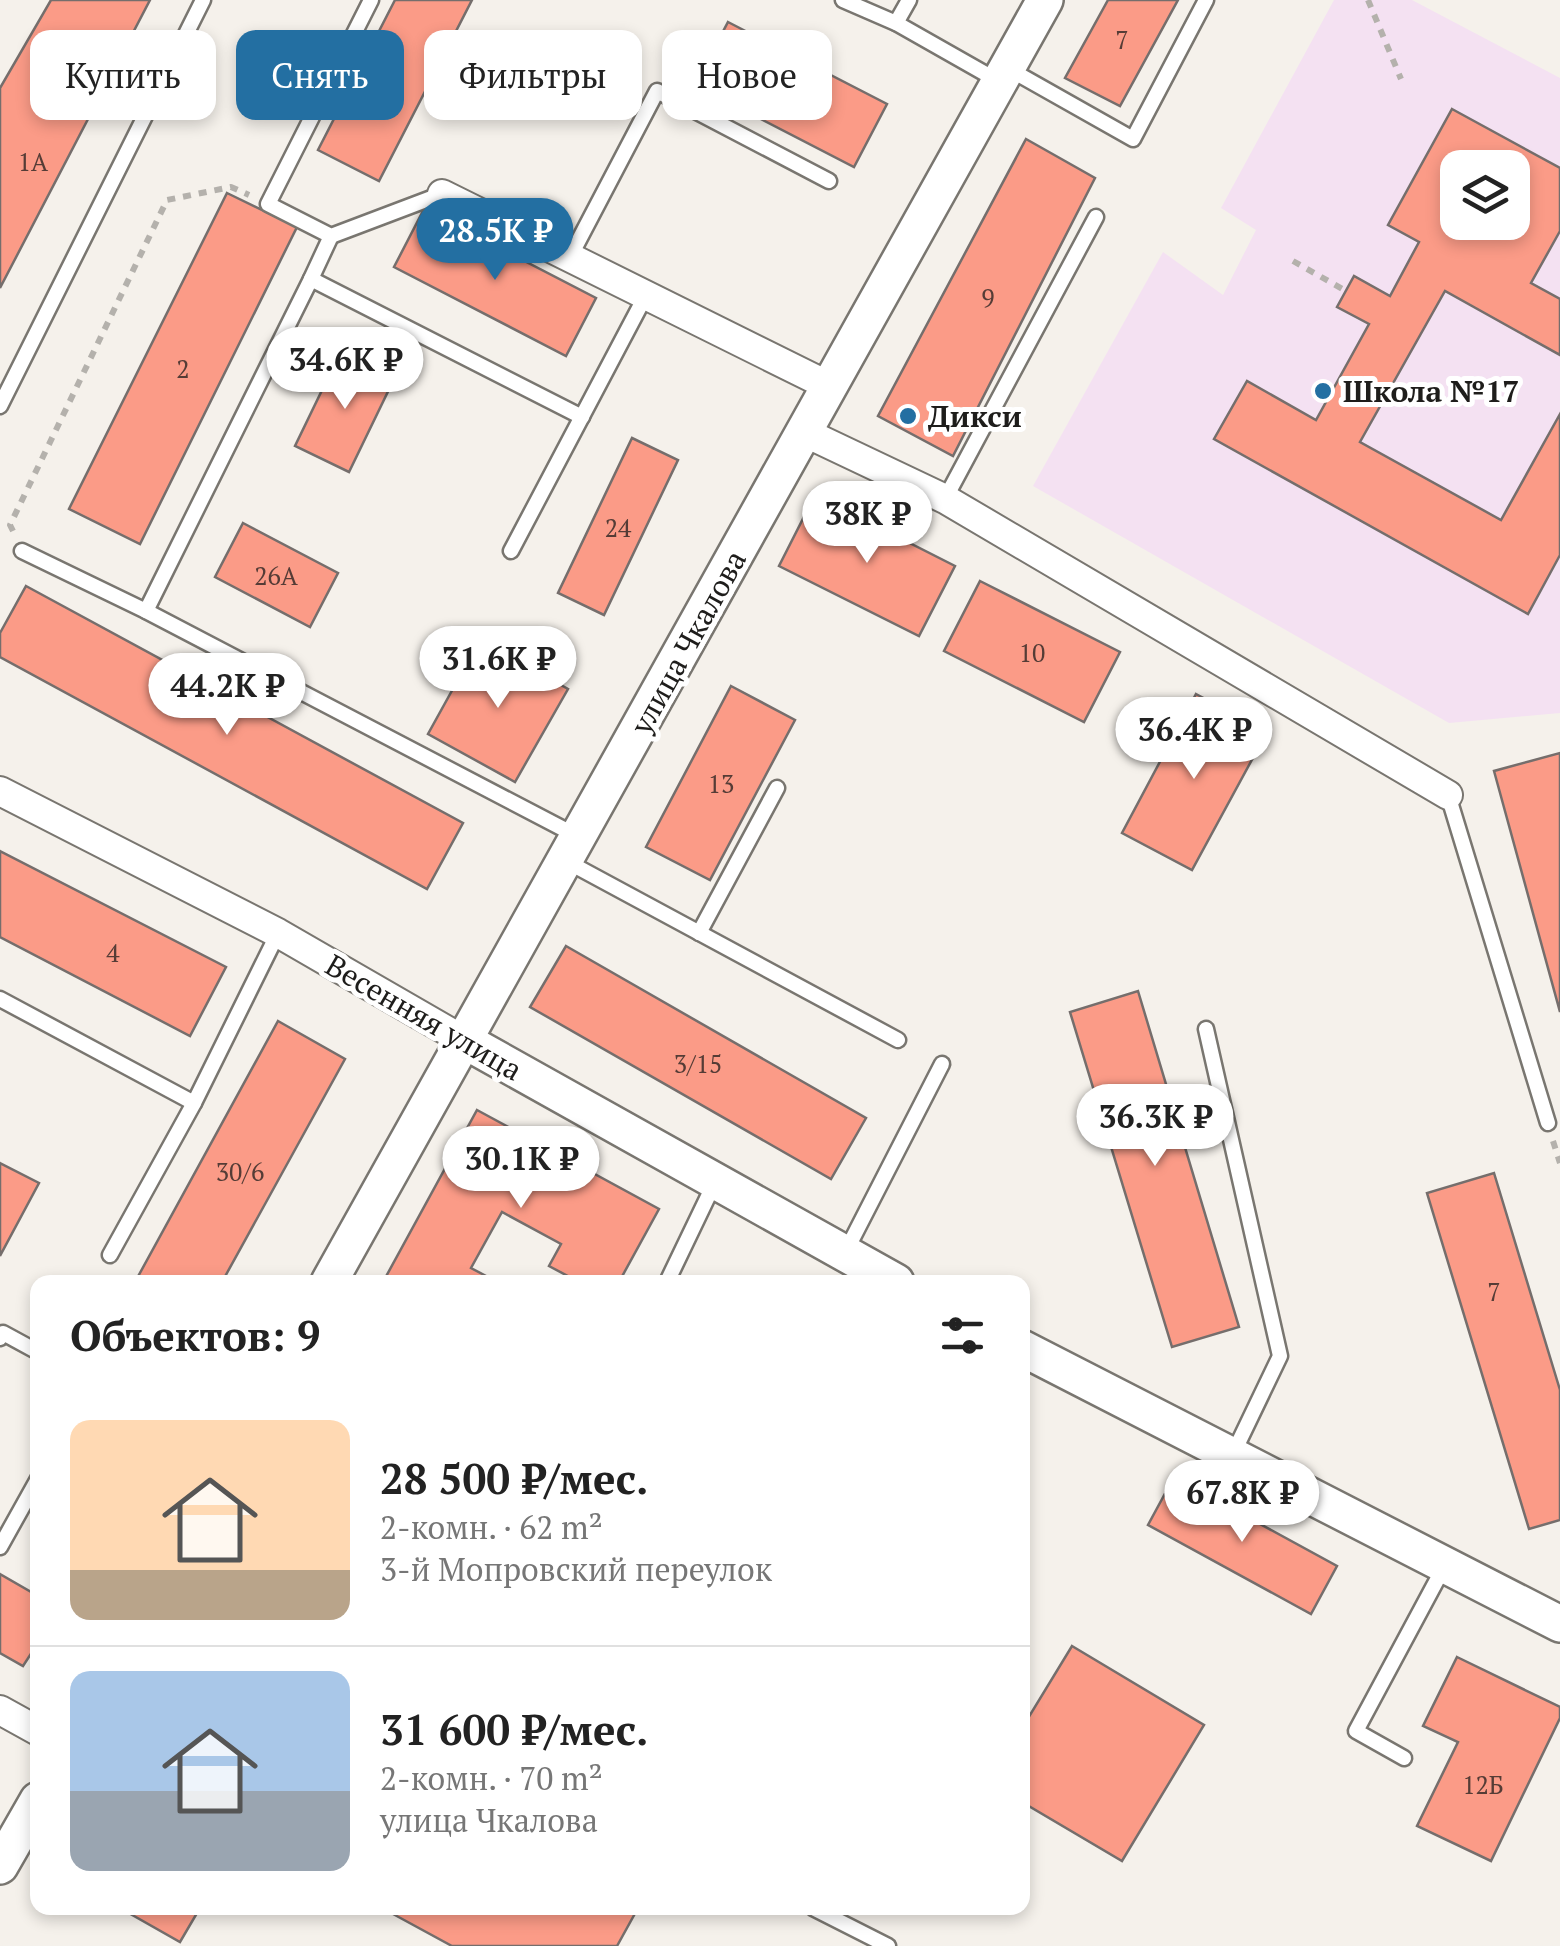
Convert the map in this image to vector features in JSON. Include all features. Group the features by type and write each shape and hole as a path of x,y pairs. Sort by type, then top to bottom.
{"street":[{"name":"улица Чкалова","path":"333,1275 1045,0"},
{"path":"442,194 831,386"},
{"path":"806,432 945,500 1448,795"},
{"name":"Весенняя улица","path":"0,790 278,934 883,1275"},
{"path":"1030,1352 1560,1624"},
{"path":"0,1710 30,1727"},
{"path":"0,1866 30,1814"}],"lane":[{"path":"0,406 203,0"},
{"path":"331,236 268,204 371,0"},
{"path":"842,0 1133,139 1206,0"},
{"path":"896,23 909,0"},
{"path":"570,257 657,91 828,181"},
{"path":"146,610 331,236 442,194"},
{"path":"945,500 1096,217"},
{"path":"311,279 582,417"},
{"path":"511,551 646,295"},
{"path":"22,551 146,610 572,849 699,933 898,1040"},
{"path":"699,933 777,788"},
{"path":"1448,795 1548,1123"},
{"path":"110,1255 194,1103 278,934"},
{"path":"0,999 194,1103"},
{"path":"1206,1028 1280,1356 1232,1456"},
{"path":"844,1255 942,1064"},
{"path":"670,1275 714,1183"},
{"path":"0,1338 3,1333 30,1348"},
{"path":"0,1548 30,1494"},
{"path":"1404,1758 1356,1731 1445,1564"},
{"path":"827,1915 888,1946"}],"path":[{"path":"1368,0 1401,78"},
{"path":"22,551 10,524 167,200 231,187 268,204"},
{"path":"1293,261 1346,291"}],"shaded area":[{"name":"Школа №17","path":"1334,0 1412,0 1560,78 1560,713 1449,723 1033,486 1163,252 1223,295 1256,230 1221,208"}],"building":[{"path":"51,0 150,0 134,30 34,30"},
{"path":"395,0 472,0 457,30 424,30 424,93 379,181 318,150 333,120 404,120 404,30 380,30"},
{"path":"1108,0 1178,0 1120,106 1065,78"},
{"path":"728,22 744,30 724,30"},
{"path":"30,36 30,120 88,120 0,288 0,88"},
{"path":"832,76 887,104 854,167 763,120 832,120"},
{"path":"1452,109 1527,150 1440,150 1440,240 1530,240 1530,152 1560,168 1560,231 1531,283 1560,299 1560,355 1445,291 1360,442 1501,520 1560,414 1560,555 1528,614 1214,439 1247,381 1316,420 1369,324 1337,307 1354,276 1390,296 1419,242 1388,225"},
{"path":"1026,139 1095,178 953,456 878,416"},
{"path":"227,193 297,227 140,544 69,509"},
{"path":"424,209 596,298 566,356 394,267"},
{"path":"341,351 395,377 349,472 295,446"},
{"path":"632,438 678,460 604,615 558,593"},
{"path":"815,495 955,566 919,636 779,566"},
{"path":"243,523 338,573 310,627 215,577"},
{"path":"980,581 1120,652 1084,722 944,651"},
{"path":"26,586 463,823 427,889 0,657 0,633"},
{"path":"480,640 568,689 515,782 428,734"},
{"path":"731,686 795,720 710,880 646,847"},
{"path":"1196,694 1267,732 1192,870 1122,833"},
{"path":"1560,753 1560,1012 1494,771"},
{"path":"0,851 226,967 190,1036 0,937"},
{"path":"566,946 866,1118 831,1179 530,1007"},
{"path":"1138,991 1239,1327 1172,1347 1070,1012"},
{"path":"278,1021 345,1059 226,1275 139,1275"},
{"path":"477,1110 659,1209 623,1275 566,1275 549,1266 561,1244 502,1212 471,1268 484,1275 387,1275"},
{"path":"0,1163 39,1183 0,1256"},
{"path":"1494,1173 1560,1390 1560,1520 1529,1529 1427,1193"},
{"path":"1174,1477 1337,1566 1311,1614 1148,1525"},
{"path":"0,1574 30,1591 30,1655 23,1666 0,1653"},
{"path":"1072,1646 1204,1725 1122,1861 1030,1807 1030,1715"},
{"path":"1457,1657 1560,1707 1560,1718 1491,1861 1417,1826 1458,1742 1423,1726"},
{"path":"132,1915 196,1915 180,1942"},
{"path":"395,1915 634,1915 617,1946 452,1946"}],"place":[{"name":"Школа №17","path":"1323,391"},
{"name":"Дикси","path":"908,416"}]}
